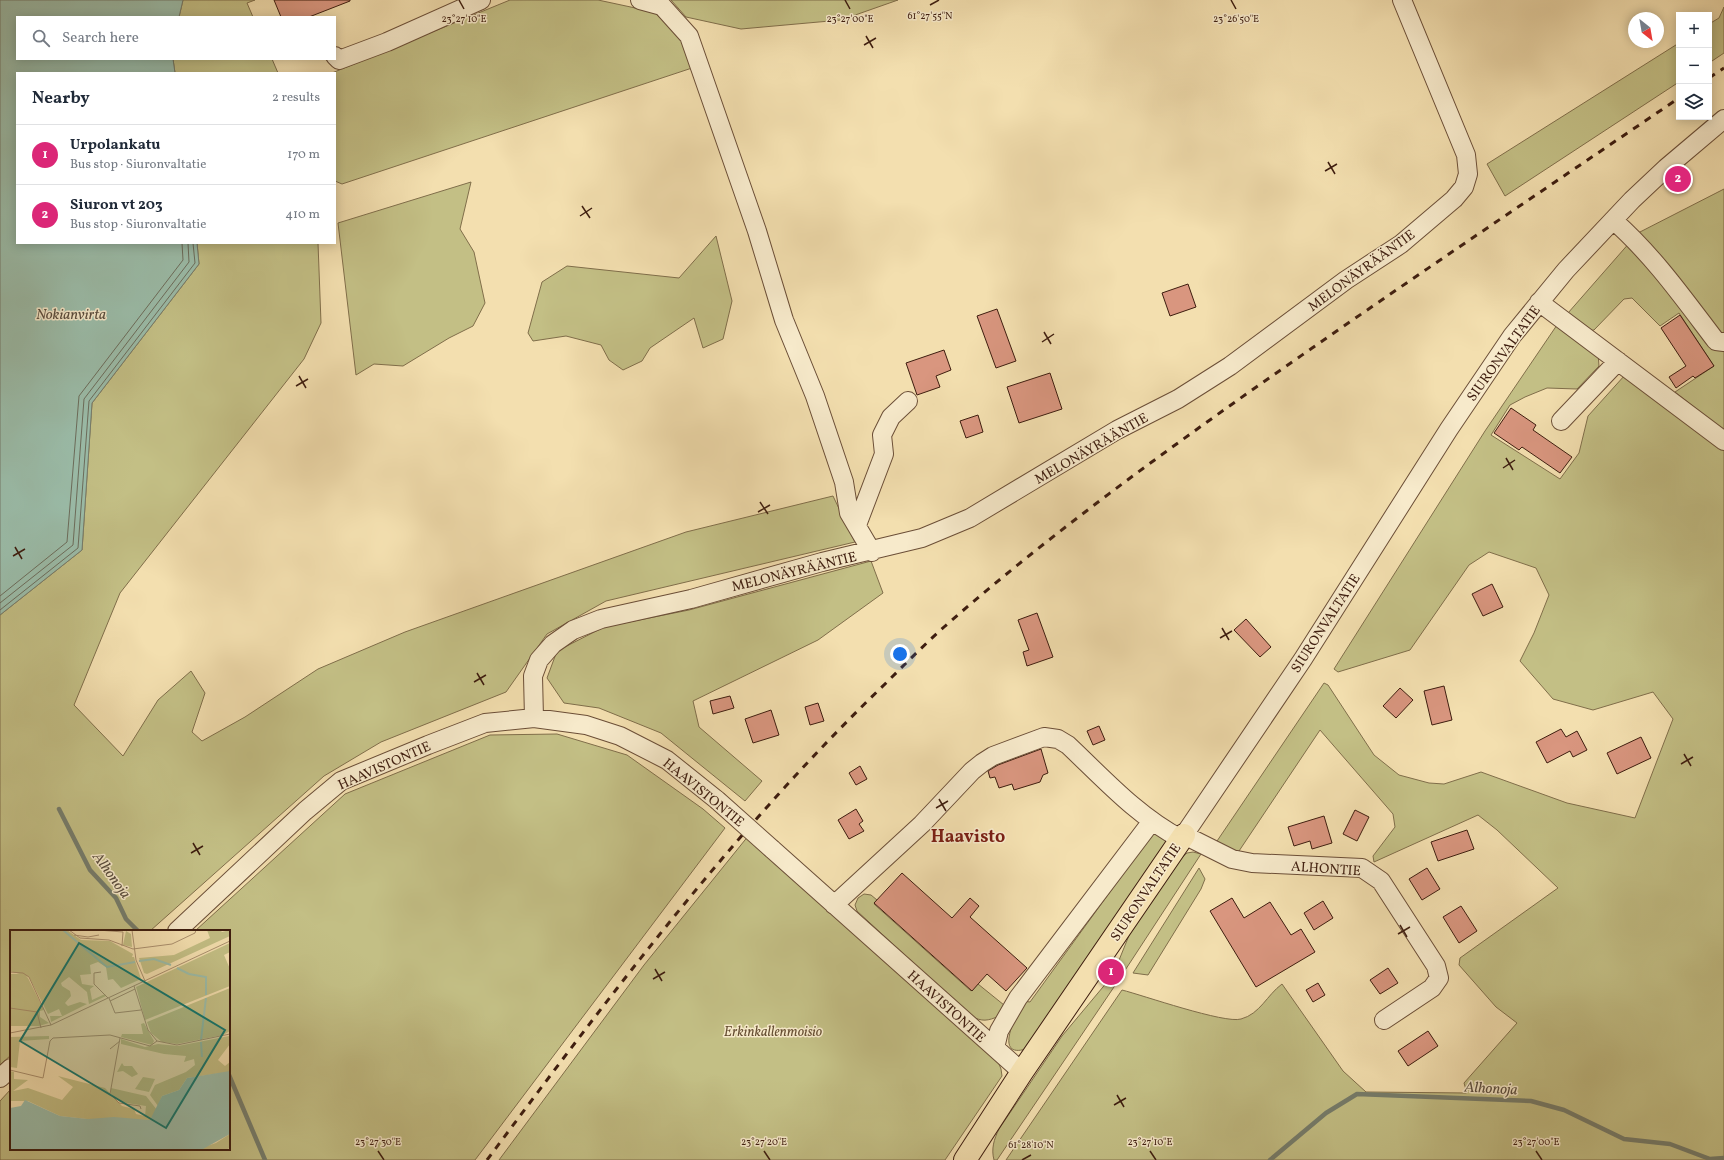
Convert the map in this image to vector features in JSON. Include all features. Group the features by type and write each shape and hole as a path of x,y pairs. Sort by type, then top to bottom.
{"main road":[{"name":"SIURONVALTATIE","path":"965,1160 1022,1072 1182,837"}],"street":[{"path":"336,57 339,60 387,42 482,0"},
{"path":"640,0 662,6 689,36 757,230 784,320 815,396 842,475 849,512 872,552"},
{"name":"MELONÄYRÄÄNTIE","path":"534,718 533,676 539,660 553,644 573,630 601,619 691,598 822,562 872,552 922,538 970,518 1117,430 1178,399 1230,366 1346,280 1401,244 1454,199 1464,187 1468,174 1466,155 1402,0"},
{"name":"SIURONVALTATIE","path":"1182,837 1303,659 1449,429 1512,336 1539,302 1613,220 1666,168 1724,119"},
{"path":"1613,220 1628,234 1674,286 1716,341 1724,342"},
{"path":"1539,302 1724,441"},
{"path":"1561,421 1618,362"},
{"path":"857,525 884,454 882,435 891,417 908,401"},
{"name":"HAAVISTONTIE","path":"178,930 305,811 342,782 428,744 486,723 534,718 586,726 620,736 667,760 717,800 772,848 1022,1072"},
{"name":"ALHONTIE","path":"834,905 922,824 972,771 982,763 993,756 1044,737 1058,739 1068,745 1132,806 1152,821 1182,837 1232,859 1252,863 1362,868 1372,873 1381,881 1439,972 1439,978 1432,988 1384,1020"},
{"path":"995,1048 1000,1031 1018,998 1152,821"},
{"path":"0,1078 10,1069"}],"green space":[{"path":"183,0 255,0 247,3 253,16 179,16"},
{"path":"510,0 598,0 654,12 680,37 692,68 342,184 336,181 336,72 334,72"},
{"path":"671,0 898,0 841,20 741,29 686,17"},
{"path":"1724,7 1724,53 1712,61 1712,22 1719,18"},
{"path":"1676,45 1676,84 1505,196 1487,164"},
{"path":"173,60 272,60 278,72 175,72"},
{"path":"471,182 460,229 474,252 485,303 473,326 449,338 403,366 374,364 356,375 338,223"},
{"path":"1724,189 1724,431 1675,392 1714,366 1679,313 1660,326 1632,298 1624,299 1594,330 1588,331 1569,317 1568,313 1638,233"},
{"path":"716,236 732,301 723,339 703,348 694,318 650,348 642,361 623,370 609,360 601,345 566,336 533,341 528,333 542,282 567,266 679,278"},
{"path":"197,244 318,244 321,323 304,359 120,593 74,705 123,756 158,700 191,671 205,693 192,732 202,741 245,717 318,669 405,632 686,532 833,496 855,542 606,601 547,634 506,692 381,742 324,776 151,930 10,930 10,1056 0,1065 0,615 82,550 92,403 199,264"},
{"path":"1557,325 1598,353 1599,366 1577,389 1547,388 1510,405 1491,435 1560,479 1579,453 1588,416 1625,375 1724,449 1724,1160 1006,1160 1122,990 1218,1017 1241,1019 1248,1017 1258,1009 1282,984 1343,1071 1366,1092 1467,1093 1464,1083 1517,1023 1496,1007 1459,965 1460,958 1558,888 1497,830 1478,815 1374,862 1373,856 1395,827 1393,814 1320,730 1237,854 1215,844 1324,683 1328,685 1374,755 1399,775 1429,783 1444,784 1481,772 1567,803 1635,818 1673,719 1653,692 1593,710 1553,699 1520,661 1534,633 1549,595 1536,568 1489,552 1469,565 1410,650 1338,672 1334,669 1485,431"},
{"path":"871,561 883,593 818,640 693,701 699,727 762,781 745,801 661,733 599,708 564,703 547,678 557,651 604,627 689,610"},
{"path":"557,734 627,755 703,809 725,828 475,1160 0,1160 0,1101 10,1090 10,1150 230,1150 230,930 196,930 345,794 490,735"},
{"path":"1155,830 1172,839 1026,1049 1016,1050 1010,1047 1010,1033 1023,1001 1030,1002"},
{"name":"Erkinkallenmoisio","path":"749,835 997,1059 1002,1076 945,1160 499,1160 644,965"},
{"path":"1193,852 1201,854 1120,978 1113,975 1130,933 1180,859 1187,853"},
{"path":"1199,868 1205,879 1201,889 1148,975 1133,973"},
{"path":"864,894 871,895 877,900 874,904 971,991 978,984 1004,1005 999,1016 985,1020 971,1016 857,911 855,905 858,898"},
{"path":"1108,981 1116,984 997,1160 994,1160 994,1144 999,1129 1062,1036"}],"water":[{"name":"Nokianvirta","path":"0,0 183,0 179,16 16,16 16,60 173,60 175,72 16,72 16,244 197,244 199,264 92,403 82,550 0,615"}],"building":[{"path":"274,0 350,0 312,16 281,16"},
{"path":"1188,284 1196,307 1170,316 1162,293"},
{"path":"997,309 1016,361 996,368 977,316"},
{"path":"1680,315 1714,366 1695,378 1693,376 1676,388 1669,377 1686,366 1661,328"},
{"path":"944,350 951,370 936,376 940,387 917,395 906,363"},
{"path":"1050,373 1062,409 1019,423 1007,387"},
{"path":"1511,408 1536,425 1533,430 1572,457 1560,473 1522,447 1519,450 1494,433"},
{"path":"978,415 983,432 966,438 960,421"},
{"path":"1492,584 1503,607 1483,616 1472,594"},
{"path":"1037,613 1053,657 1027,666 1023,652 1029,650 1018,620"},
{"path":"1246,619 1271,647 1260,657 1234,630"},
{"path":"1444,686 1452,720 1432,725 1424,691"},
{"path":"1400,688 1413,700 1396,718 1383,706"},
{"path":"730,696 734,708 713,714 710,701"},
{"path":"818,703 824,721 810,725 805,707"},
{"path":"771,710 779,735 753,743 745,719"},
{"path":"1099,726 1105,740 1093,745 1087,731"},
{"path":"1561,729 1566,737 1577,731 1587,750 1573,757 1570,751 1547,763 1536,742"},
{"path":"1641,737 1651,758 1617,774 1607,753"},
{"path":"1041,749 1048,773 1043,775 1040,782 1014,790 1012,784 999,788 995,777 990,778 988,771 998,765"},
{"path":"860,766 867,779 856,785 849,773"},
{"path":"856,809 863,821 859,824 864,831 849,839 838,820"},
{"path":"1355,810 1369,817 1357,841 1343,834"},
{"path":"1324,816 1332,843 1312,849 1310,841 1294,846 1288,827"},
{"path":"1467,830 1474,849 1438,861 1431,842"},
{"path":"1427,868 1440,889 1422,900 1409,879"},
{"path":"902,873 952,918 970,898 979,906 970,917 1027,968 1006,991 987,974 972,991 874,903"},
{"path":"1232,898 1244,918 1270,902 1291,935 1301,929 1315,952 1256,987 1210,911"},
{"path":"1323,901 1333,918 1314,930 1304,913"},
{"path":"1461,906 1477,931 1459,943 1443,917"},
{"path":"1388,968 1398,983 1380,994 1370,980"},
{"path":"1318,983 1325,995 1313,1002 1306,990"},
{"path":"1428,1031 1438,1046 1408,1066 1398,1051"}],"waterway":[{"name":"Alhonoja","path":"59,809 90,870 116,898 126,919 137,930"},
{"name":"Alhonoja","path":"230,1077 265,1160"},
{"name":"Alhonoja","path":"1270,1160 1326,1113 1357,1094 1531,1101 1564,1110 1624,1139 1670,1144 1710,1159 1724,1158"}],"railway":[{"path":"1712,76 1724,68"},
{"path":"487,1160 628,974 727,853 831,738 944,627 1019,564 1095,504 1212,418 1411,280 1676,100"}],"place":[{"name":"Siuron vt 203","path":"1678,179"},
{"name":"Urpolankatu","path":"1111,972"}],"district":[{"name":"Haavisto","path":"968,836"}]}
